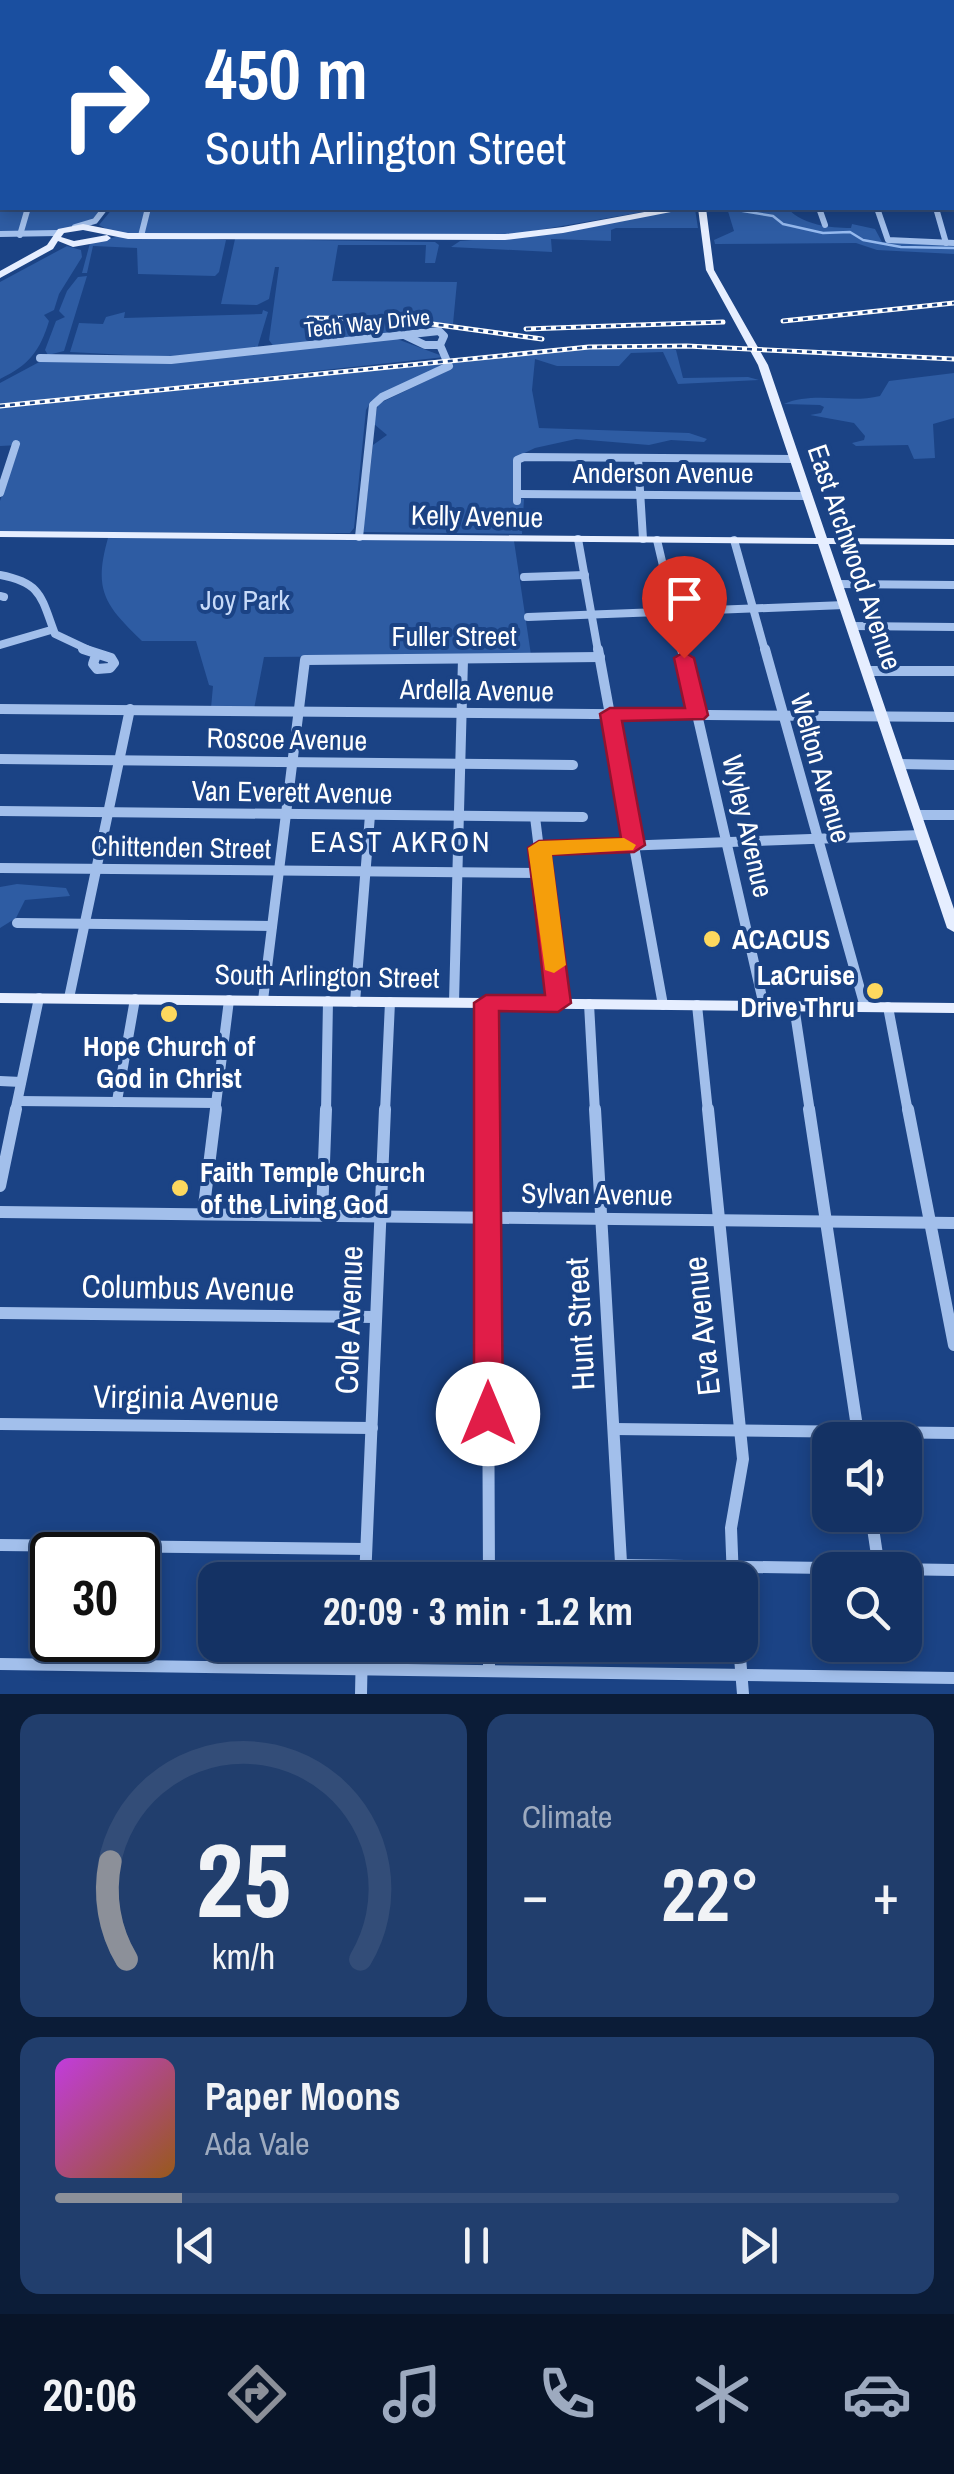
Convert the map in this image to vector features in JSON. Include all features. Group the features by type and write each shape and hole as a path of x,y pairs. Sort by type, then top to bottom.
{"main road":[{"path":"0,278 48,249 57,236 75,227 93,234 128,236 505,237 666,210"},
{"name":"East Archwood Avenue","path":"702,210 710,270 760,359 954,928"},
{"path":"0,278 93,234"},
{"path":"57,236 70,244"},
{"name":"Kelly Avenue","path":"0,534 954,542"},
{"name":"South Arlington Street","path":"0,998 954,1008"}],"street":[{"path":"20,234 27,210"},
{"path":"75,227 96,220 106,210"},
{"path":"93,234 107,210"},
{"path":"140,236 147,210"},
{"path":"820,210 824,225"},
{"path":"878,210 888,240 950,243 937,210"},
{"path":"0,234 57,236"},
{"name":"Tech Way Drive","path":"40,358 171,360 437,330 444,336 440,345 450,364 446,369 382,397 374,405 359,537"},
{"path":"403,334 425,345 440,345"},
{"path":"0,493 12,447"},
{"path":"643,539 638,458 794,459"},
{"name":"Anderson Avenue","path":"638,458 518,460 517,498 808,496"},
{"path":"578,539 663,1005"},
{"name":"Wyley Avenue","path":"657,540 764,1006"},
{"name":"Welton Avenue","path":"734,540 865,1007"},
{"path":"524,577 585,574"},
{"path":"0,576 22,579 38,589 51,630 65,642 96,655"},
{"path":"837,584 954,585"},
{"path":"528,617 844,605"},
{"path":"852,626 954,627"},
{"path":"0,645 51,630"},
{"name":"Fuller Street","path":"298,712 308,659 600,657"},
{"path":"454,1002 462,659"},
{"path":"867,671 954,672"},
{"name":"Ardella Avenue","path":"0,708 954,717"},
{"path":"69,998 130,710"},
{"path":"264,1000 298,712"},
{"name":"Roscoe Avenue","path":"0,758 574,765"},
{"path":"899,764 954,765"},
{"name":"Van Everett Avenue","path":"0,812 583,817"},
{"path":"355,1002 370,815"},
{"path":"916,815 954,815"},
{"path":"535,817 558,1003"},
{"path":"539,848 922,835"},
{"name":"Chittenden Street","path":"0,868 542,873"},
{"path":"17,923 272,926"},
{"path":"0,1186 39,998"},
{"path":"118,1101 135,1000"},
{"path":"203,1214 229,1000"},
{"path":"322,1215 328,1117 324,1078 328,1001"},
{"name":"Cole Avenue","path":"366,1562 390,1002"},
{"path":"486,1003 489,1562"},
{"name":"Hunt Street","path":"589,1004 621,1562"},
{"name":"Eva Avenue","path":"697,1005 743,1459 730,1528 732,1562"},
{"path":"794,1006 856,1422"},
{"path":"888,1008 954,1345"},
{"path":"0,1082 20,1082"},
{"path":"18,1102 216,1103"},
{"name":"Sylvan Avenue","path":"0,1212 954,1222"},
{"name":"Columbus Avenue","path":"0,1313 376,1317"},
{"name":"Virginia Avenue","path":"0,1424 372,1428"},
{"path":"614,1429 812,1434"},
{"path":"922,1434 954,1433"},
{"path":"0,1545 366,1549"},
{"path":"922,1569 954,1570"},
{"path":"758,1572 812,1570"},
{"path":"360,1694 362,1662"},
{"path":"489,1662 489,1670"},
{"path":"741,1662 743,1694"},
{"path":"0,1664 954,1678"}],"green space":[{"path":"0,210 102,210 96,218 55,232 0,232"},
{"path":"111,210 654,210 510,235 115,234 99,225"},
{"path":"677,210 695,210 698,228 616,228 611,230 611,241 551,239 552,252 451,247 460,241 560,233"},
{"path":"728,210 789,210 817,225 851,228 852,224 875,229 882,242 954,245 954,254 877,250 856,243 715,244 714,240 734,231"},
{"path":"116,237 226,240 219,272 215,276 138,274 137,248 93,246 87,273 82,273 90,243"},
{"path":"235,239 435,242 439,245 435,263 425,263 426,245 338,245 332,281 457,282 453,324 274,347 269,340 279,267 275,267 269,299 257,305 221,304"},
{"path":"67,246 81,250 82,257 59,294 54,310 44,315 49,321 42,341 26,362 0,379 0,282"},
{"path":"87,276 64,351 48,355 45,350 56,321 65,317 59,311 67,291 78,277"},
{"path":"263,310 268,312 257,349 184,358 70,352 79,323 103,324 106,317 125,312 124,318 262,314"},
{"path":"397,339 445,357 0,405 0,383 43,360 123,363"},
{"path":"558,349 676,350 683,378 759,380 678,384 663,352 631,353 619,366 557,366 535,359 532,390 539,428 689,433 707,439 704,442 671,440 649,445 576,439 535,448 514,458 514,498 524,499 522,534 363,532 373,445 387,435 374,424 378,404 445,372 452,367 451,360"},
{"path":"444,359 442,367 371,401 366,410 354,528 350,533 0,532 0,501 20,445 0,446 0,407"},
{"path":"954,373 954,418 933,424 935,458 914,459 908,445 856,446 852,443 864,440 865,436 854,423 810,415 821,413 824,407 820,405 784,404 807,398 880,396 889,381"},
{"name":"Joy Park","path":"108,538 514,541 531,655 264,657 254,709 211,708 213,686 209,685 196,641 142,641 111,607 102,584"},
{"path":"17,884 66,888 70,896 25,900 16,918 0,928 0,887"}],"waterway":[{"path":"737,210 773,216 783,224 823,233 850,232 863,240 901,247 954,248"}],"railway":[{"path":"783,321 954,303"},
{"path":"309,318 395,319 542,339"},
{"path":"526,329 723,322"},
{"path":"0,406 589,347 687,346 954,359"}],"slow traffic":[{"path":"554,965 539,848 624,845"}],"place":[{"name":"ACACUS","path":"712,939"},
{"name":"LaCruise Drive Thru","path":"875,991"},
{"name":"Hope Church of God in Christ","path":"169,1014"},
{"name":"Faith Temple Church of the Living God","path":"180,1188"}],"district":[{"name":"EAST AKRON","path":"401,842"}],"route":[{"path":"488,1414 486,1003 558,1003 539,848 634,845 610,714 697,715 684,658"}]}
